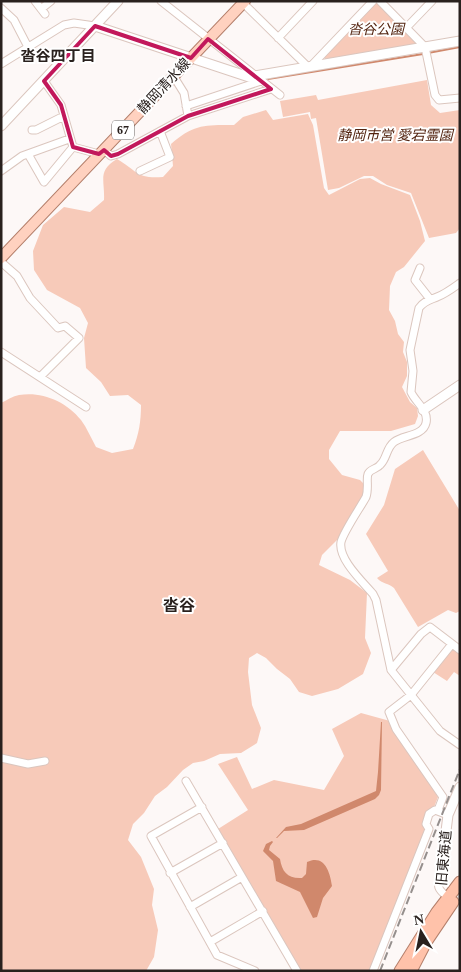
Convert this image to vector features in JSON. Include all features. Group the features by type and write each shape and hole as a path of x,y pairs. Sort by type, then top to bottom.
{"highway":[{"path":"400,971 423,933 460,882"},
{"path":"411,971 426,942 460,893"}],"main road":[{"name":"静岡清水線","path":"1,260 243,2"}],"street":[{"path":"34,1 43,12 51,1"},
{"path":"1,126 118,1"},
{"path":"161,1 280,95"},
{"path":"278,38 313,1"},
{"path":"309,67 373,1"},
{"path":"380,1 407,27 426,51 435,95 439,100 460,98"},
{"path":"407,27 432,1"},
{"path":"243,2 309,67"},
{"path":"1,8 14,20 28,47"},
{"path":"1,64 64,25 85,24 249,77 258,78"},
{"path":"186,106 258,78 309,67 426,51 460,41"},
{"path":"174,77 184,92 188,116"},
{"path":"44,81 61,106 73,147"},
{"path":"73,147 101,152 111,156 118,154 188,116 271,89"},
{"path":"32,130 36,130 64,116"},
{"path":"140,171 170,156 160,131"},
{"path":"1,171 22,156 69,138"},
{"path":"28,154 44,182 73,147"},
{"path":"1,260 17,276 30,298 58,328 65,326 79,338 40,377"},
{"path":"420,268 415,280 430,299"},
{"path":"460,283 438,297 421,304 419,308 410,350 413,371 411,392 426,418 424,427 394,442 386,452 381,464 369,472 367,476 369,489 342,540 341,549 345,560 376,600 391,670 440,731 460,745"},
{"path":"1,352 86,407"},
{"path":"423,410 460,385"},
{"path":"391,670 421,634 430,627 460,650"},
{"path":"438,810 443,797 396,729 389,712 411,695 452,644"},
{"path":"1,758 28,764 45,761"},
{"path":"186,781 298,971"},
{"name":"旧東海道","path":"448,897 438,887 448,815 458,793"},
{"path":"202,807 150,836 217,955 255,971"},
{"path":"373,971 429,829 426,820 432,810 438,810 448,815"},
{"path":"170,873 223,843"},
{"path":"190,907 242,877"},
{"path":"210,942 262,911"}],"highlighted area":[{"path":"95,26 191,58 208,39 271,89 188,116 118,154 111,156 104,150 99,154 73,147 61,105 44,81"}],"green space":[{"name":"沓谷公園","path":"376,1 416,40 415,44 325,59 324,57"},
{"name":"静岡市営 愛宕霊園","path":"427,80 431,105 440,113 460,110 460,228 456,233 429,238 411,193 387,185 373,176 364,176 339,188 328,190 316,118 311,119 310,112 283,117 280,101 316,95 318,100"},
{"path":"266,110 273,120 308,114 313,125 324,188 329,195 360,179 370,178 410,195 425,241 404,267 396,272 390,286 389,310 395,321 398,334 404,342 403,352 407,362 407,376 402,387 410,402 417,408 418,416 415,424 391,431 340,431 329,450 329,459 342,475 360,480 369,489 346,531 322,555 319,565 350,580 367,593 365,638 371,653 363,674 338,689 312,696 299,692 290,679 266,658 257,653 249,658 248,672 252,705 261,728 257,743 241,753 220,754 204,761 193,763 155,796 144,813 133,824 128,840 141,857 154,889 152,905 158,930 154,957 146,971 1,971 1,403 14,396 27,394 53,399 75,413 96,447 112,453 133,449 138,433 141,411 141,405 128,395 110,396 101,382 86,368 84,338 88,323 80,308 47,290 34,270 33,251 43,225 64,207 90,212 104,200 104,172 117,159 147,177 163,177 173,166 171,144 179,137 200,127 234,125 243,117"},
{"path":"423,450 460,511 460,611 456,613 448,610 418,627 394,588 377,578 388,571 366,534 384,505 395,469"},
{"path":"452,648 460,652 460,676 454,672 447,681 433,672"},
{"path":"361,713 390,721 438,797 370,971 300,971 218,829 248,810 218,764 237,757 252,789 274,780 324,790 344,756 332,729"}],"shaded area":[{"path":"381,722 381,790 379,795 375,799 304,830 284,831 276,838 286,827 301,824 376,791"},
{"path":"272,841 269,850 280,859 282,868 289,876 302,878 306,874 307,862 313,860 322,862 328,870 332,886 323,898 317,917 313,918 300,892 276,881 273,861 263,851 266,844"}],"waterway":[{"path":"428,53 460,47"},
{"path":"268,79 423,54"}],"railway":[{"path":"380,971 460,769"}],"district":[{"name":"沓谷四丁目","path":"58,56"},
{"name":"沓谷","path":"179,605"}]}
